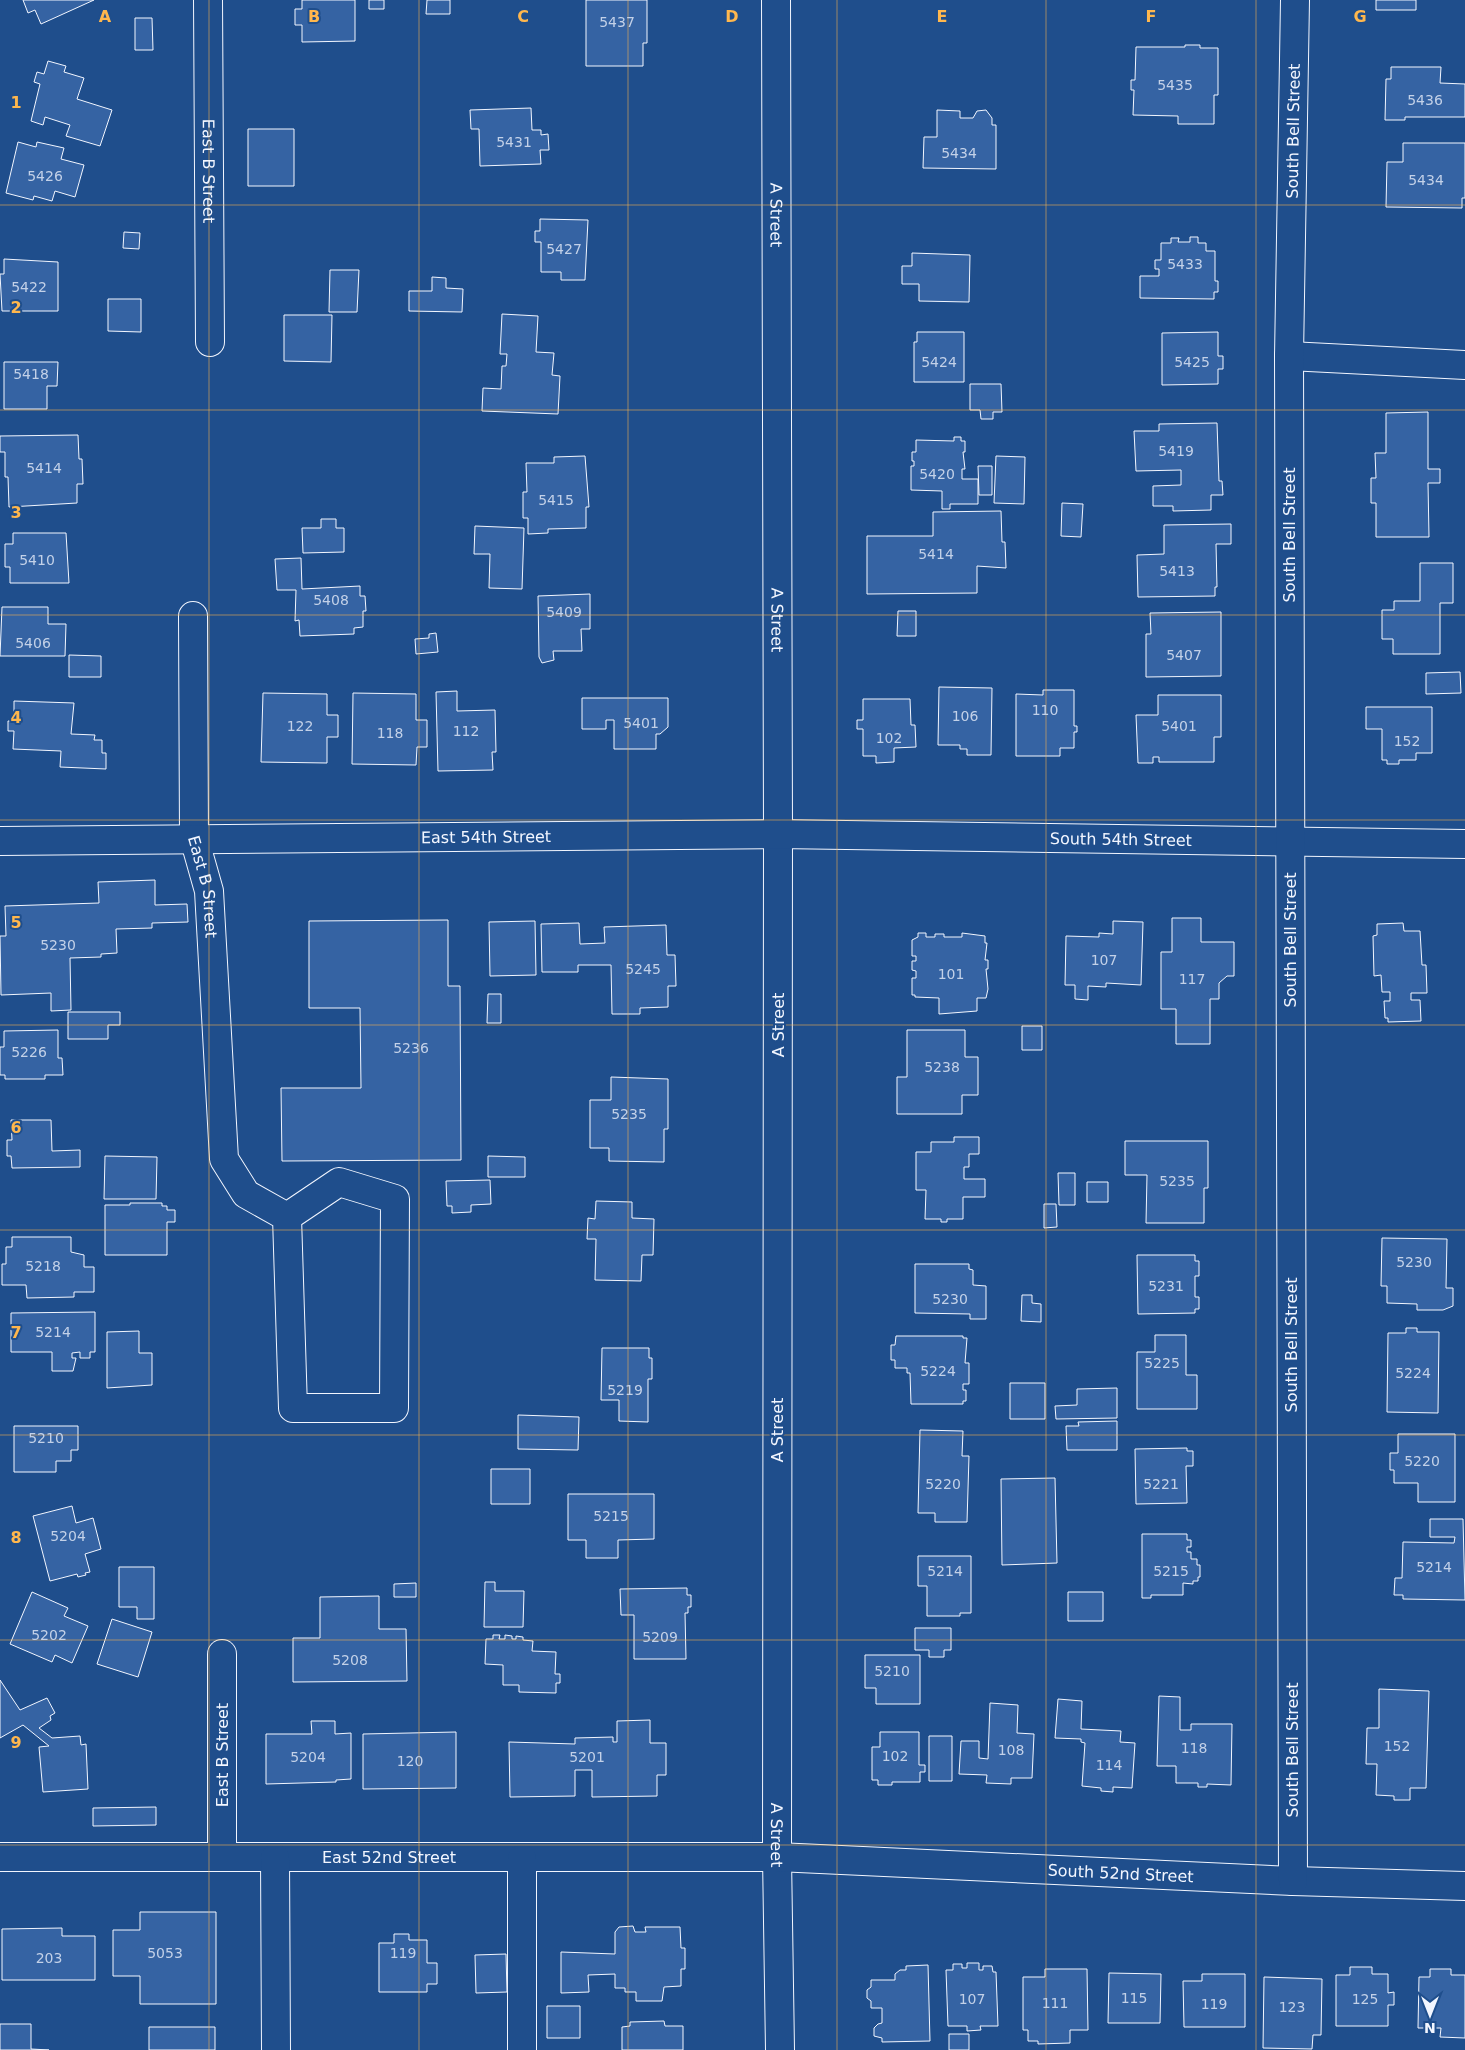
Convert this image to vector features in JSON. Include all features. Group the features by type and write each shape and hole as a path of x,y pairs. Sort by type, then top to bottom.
{"street":[{"name":"East B Street","path":"208,0 210,342"},
{"name":"A Street","path":"776,0 778,834 777,1857 780,2050"},
{"name":"South Bell Street","path":"1293,1881 1289,356 1295,0"},
{"path":"1289,356 1465,365"},
{"name":"East B Street","path":"193,616 194,838 209,890 224,1159 246,1194 287,1217"},
{"name":"East 54th Street","path":"0,841 778,834"},
{"name":"South 54th Street","path":"778,834 1290,843 1465,844"},
{"path":"339,1182 394,1199 394,1408 293,1408 287,1217 339,1182"},
{"name":"East B Street","path":"222,1654 222,1857"},
{"name":"East 52nd Street","path":"0,1857 522,1859 777,1857"},
{"name":"South 52nd Street","path":"777,1857 1293,1881 1465,1886"},
{"path":"276,1858 276,2050"},
{"path":"522,1859 522,2050"}],"building":[{"path":"23,0 94,0 41,24 35,10 28,13"},
{"path":"302,0 355,0 355,41 302,42 302,25 295,25 295,9 302,9"},
{"path":"369,0 384,0 384,9 369,9"},
{"path":"427,0 450,0 450,14 426,14"},
{"path":"586,0 647,0 647,43 643,43 643,66 586,66"},
{"path":"1376,0 1416,0 1416,10 1376,10"},
{"path":"135,18 152,18 153,50 135,50"},
{"path":"1185,45 1200,45 1200,48 1218,48 1218,95 1214,95 1214,124 1178,124 1178,116 1133,115 1134,90 1131,90 1131,80 1135,80 1136,47 1185,47"},
{"path":"48,61 66,66 64,72 84,78 77,99 112,110 100,146 66,136 70,125 45,117 43,125 31,121 40,84 34,82 37,72 44,74"},
{"path":"1391,67 1441,67 1440,83 1465,84 1465,117 1405,117 1405,120 1385,120 1386,79 1391,79"},
{"path":"531,108 532,130 541,130 541,135 548,134 549,150 540,150 541,164 480,166 479,129 471,129 470,110"},
{"path":"937,110 960,111 960,118 973,118 977,111 986,110 992,118 992,125 996,125 996,169 923,168 924,137 937,137"},
{"path":"248,129 294,129 294,186 248,186"},
{"path":"18,142 36,147 37,142 64,148 61,159 84,165 75,197 55,191 52,201 34,196 33,200 6,193"},
{"path":"1403,143 1465,143 1465,198 1462,198 1462,208 1386,207 1387,162 1403,162"},
{"path":"540,219 588,220 585,280 561,280 561,272 541,272 541,242 535,242 535,231 540,231"},
{"path":"124,232 140,233 139,249 123,248"},
{"path":"1190,237 1198,237 1198,243 1206,243 1206,251 1215,251 1215,281 1218,281 1218,292 1214,292 1214,299 1140,298 1140,276 1159,276 1159,269 1155,269 1155,260 1161,260 1161,243 1171,243 1171,238 1179,238 1178,242 1190,242"},
{"path":"912,253 970,255 969,302 919,301 919,284 902,284 902,266 912,266"},
{"path":"4,259 58,262 58,311 2,311 0,274 4,274"},
{"path":"330,270 359,270 357,312 329,312"},
{"path":"432,277 446,278 446,288 463,289 462,312 409,311 409,291 432,291"},
{"path":"108,299 141,299 141,332 108,331"},
{"path":"502,314 538,316 536,352 554,353 552,375 560,376 558,414 482,411 483,388 501,389 502,366 506,366 507,354 500,354"},
{"path":"284,315 332,315 331,362 284,361"},
{"path":"917,332 964,332 964,382 914,382 914,342 917,342"},
{"path":"1218,332 1218,356 1223,356 1223,369 1218,369 1218,384 1162,385 1162,333"},
{"path":"4,362 58,362 57,386 47,386 47,409 4,409"},
{"path":"970,384 1001,384 1002,412 993,412 993,419 981,419 980,410 970,410"},
{"path":"1428,412 1428,469 1440,469 1440,483 1428,483 1429,537 1376,537 1376,503 1371,503 1371,478 1376,478 1375,453 1386,453 1386,413"},
{"path":"1217,423 1219,481 1222,481 1223,495 1211,495 1211,510 1173,511 1173,506 1153,506 1153,486 1181,485 1181,470 1136,471 1134,431 1159,431 1159,424"},
{"path":"78,435 79,459 82,459 83,484 77,484 77,503 9,507 8,477 5,477 5,452 0,452 0,436"},
{"path":"954,437 961,437 961,441 965,441 965,452 963,452 965,469 962,469 962,479 978,479 978,504 950,504 950,509 942,509 942,491 911,490 911,466 914,466 912,452 916,452 916,440 954,441"},
{"path":"585,456 589,507 586,507 586,528 548,529 548,533 528,534 528,518 523,518 523,492 527,492 526,463 554,463 554,457"},
{"path":"996,456 1025,457 1024,504 994,503"},
{"path":"978,466 992,466 992,495 979,495"},
{"path":"1062,503 1083,504 1081,537 1061,536"},
{"path":"1001,511 1002,542 1005,542 1006,568 977,566 977,593 867,594 867,536 933,536 933,512"},
{"path":"321,519 336,519 336,528 344,528 344,552 303,553 302,528 321,528"},
{"path":"1231,524 1231,544 1216,544 1217,587 1215,587 1215,596 1138,597 1137,555 1164,554 1164,525"},
{"path":"475,526 524,528 522,589 489,588 490,554 474,554"},
{"path":"13,533 66,533 69,583 10,583 10,567 5,567 5,544 13,544"},
{"path":"301,558 302,589 360,586 360,596 365,596 366,611 363,611 363,627 354,628 354,634 300,636 299,620 295,621 296,590 277,590 275,559"},
{"path":"1420,563 1453,563 1453,603 1440,603 1440,654 1393,654 1393,639 1382,639 1382,610 1394,610 1394,601 1420,601"},
{"path":"590,594 590,629 581,629 582,651 553,651 554,660 542,663 539,657 538,596"},
{"path":"2,607 48,607 48,624 66,624 65,656 0,656"},
{"path":"898,611 916,611 916,636 897,636"},
{"path":"1221,612 1221,676 1146,677 1146,634 1151,634 1150,613"},
{"path":"436,633 438,652 416,654 415,639 429,638 429,634"},
{"path":"69,655 101,656 101,677 69,677"},
{"path":"1460,672 1461,693 1426,694 1426,673"},
{"path":"939,687 992,688 991,755 967,755 967,749 960,749 960,745 938,745"},
{"path":"1043,690 1074,690 1074,726 1077,726 1077,732 1074,732 1074,748 1060,748 1060,756 1016,756 1016,694 1043,695"},
{"path":"457,691 457,711 495,710 496,752 492,752 493,770 438,771 436,692"},
{"path":"263,693 327,694 327,715 338,715 338,737 327,737 327,763 261,762"},
{"path":"353,693 416,694 416,720 427,720 427,747 417,747 416,765 352,764"},
{"path":"1158,695 1221,695 1221,737 1214,737 1214,762 1159,762 1159,757 1153,757 1153,763 1138,763 1136,715 1158,715"},
{"path":"582,698 668,698 668,727 660,734 656,734 656,749 614,749 614,720 606,720 606,729 582,729"},
{"path":"863,699 910,699 911,725 915,725 916,747 894,748 894,762 876,763 876,756 863,756 863,729 857,729 857,720 863,720"},
{"path":"14,701 74,703 71,734 95,735 94,740 102,740 102,753 106,753 106,769 60,767 61,751 13,749 14,731 8,731 8,721 14,721"},
{"path":"1366,707 1432,707 1432,753 1416,753 1416,760 1399,760 1399,764 1387,764 1387,760 1382,760 1382,729 1366,729"},
{"path":"155,880 155,905 187,904 188,922 152,923 152,928 116,929 117,953 101,954 101,957 70,958 71,1010 51,1011 51,993 1,995 0,936 6,936 5,906 99,903 98,882"},
{"path":"1172,918 1201,918 1201,942 1234,942 1234,976 1227,976 1219,983 1219,999 1210,999 1210,1044 1176,1044 1176,1009 1161,1009 1161,952 1172,952"},
{"path":"448,920 448,986 460,986 461,1160 282,1161 281,1088 361,1088 360,1008 309,1008 309,921"},
{"path":"535,921 536,975 490,976 489,922"},
{"path":"1113,921 1143,922 1141,985 1106,983 1106,987 1088,986 1088,1000 1075,999 1075,985 1065,985 1066,936 1099,937 1099,933 1113,934"},
{"path":"579,923 580,944 605,943 604,927 666,925 667,955 675,955 676,986 668,986 668,1007 640,1008 640,1014 612,1014 611,965 578,965 578,972 542,972 541,924"},
{"path":"1403,923 1404,931 1420,931 1422,965 1426,965 1427,993 1411,993 1411,1000 1420,1000 1421,1021 1388,1022 1388,1018 1385,1018 1384,1001 1390,1001 1390,992 1382,992 1381,975 1374,976 1373,936 1377,935 1377,924"},
{"path":"918,933 926,933 926,937 944,934 944,937 962,937 962,933 985,936 985,943 987,943 985,960 988,960 988,969 986,969 988,989 986,998 977,998 977,1011 939,1014 939,998 915,997 915,995 912,995 912,978 916,978 916,971 912,970 912,961 916,961 916,956 912,956 912,940 918,937"},
{"path":"488,994 501,994 501,1023 487,1023"},
{"path":"68,1012 120,1012 120,1025 108,1025 108,1039 68,1039"},
{"path":"1022,1026 1042,1026 1042,1050 1022,1050"},
{"path":"58,1030 58,1058 62,1058 63,1075 45,1075 45,1079 5,1079 5,1075 0,1075 0,1047 4,1047 4,1031"},
{"path":"907,1030 965,1030 965,1057 978,1057 978,1095 962,1095 962,1114 897,1114 897,1077 907,1077"},
{"path":"611,1077 668,1079 668,1129 664,1129 664,1162 609,1161 609,1148 590,1148 590,1100 611,1100"},
{"path":"11,1120 51,1120 52,1151 80,1150 80,1167 12,1168 11,1156 7,1156 7,1140 12,1140"},
{"path":"954,1137 979,1137 979,1154 969,1154 969,1167 964,1167 964,1179 985,1179 985,1197 963,1197 963,1219 947,1219 947,1222 941,1222 941,1219 925,1219 926,1190 916,1190 916,1152 931,1152 931,1142 954,1142"},
{"path":"1125,1141 1208,1141 1208,1188 1204,1188 1204,1223 1146,1223 1147,1175 1125,1175"},
{"path":"105,1156 157,1157 156,1199 104,1199"},
{"path":"488,1156 525,1157 525,1177 488,1177"},
{"path":"1058,1173 1075,1173 1075,1205 1059,1205"},
{"path":"490,1180 491,1204 471,1205 471,1212 452,1213 452,1206 447,1206 446,1181"},
{"path":"1087,1182 1108,1182 1108,1202 1087,1202"},
{"path":"596,1201 632,1202 632,1218 654,1219 653,1255 642,1255 641,1281 595,1280 596,1239 587,1239 588,1218 595,1219"},
{"path":"130,1203 162,1203 162,1206 167,1206 167,1210 175,1210 175,1222 167,1222 167,1255 105,1255 105,1205 130,1205"},
{"path":"1044,1204 1056,1204 1057,1227 1044,1228"},
{"path":"12,1237 71,1237 71,1252 84,1255 84,1267 94,1267 94,1292 74,1292 74,1297 27,1298 26,1285 2,1285 2,1264 6,1264 6,1247 12,1247"},
{"path":"1382,1238 1447,1239 1446,1288 1453,1288 1453,1306 1443,1310 1417,1310 1417,1304 1387,1303 1387,1286 1381,1286"},
{"path":"1137,1255 1195,1255 1195,1261 1199,1261 1199,1276 1195,1276 1195,1297 1199,1297 1199,1309 1195,1309 1195,1313 1138,1314"},
{"path":"915,1264 969,1264 969,1269 973,1270 973,1285 986,1286 986,1319 970,1319 970,1314 915,1313"},
{"path":"1022,1295 1032,1295 1032,1303 1041,1304 1041,1322 1021,1321"},
{"path":"95,1312 95,1352 90,1352 90,1358 80,1358 80,1352 72,1353 72,1358 76,1358 73,1371 52,1371 52,1352 11,1352 11,1313"},
{"path":"1406,1328 1417,1328 1417,1332 1439,1332 1438,1413 1387,1412 1388,1333 1406,1333"},
{"path":"139,1331 139,1353 152,1353 152,1385 107,1388 107,1332"},
{"path":"1155,1335 1186,1335 1186,1375 1197,1375 1197,1409 1137,1409 1137,1352 1155,1352"},
{"path":"896,1336 963,1336 963,1338 967,1338 965,1363 969,1363 969,1384 963,1384 963,1390 966,1390 966,1401 963,1401 963,1404 911,1404 910,1373 907,1373 907,1368 895,1368 895,1360 891,1360 891,1345 895,1345"},
{"path":"602,1348 649,1348 649,1358 652,1358 652,1379 648,1379 648,1422 619,1421 619,1400 601,1400"},
{"path":"1010,1383 1045,1383 1045,1419 1010,1419"},
{"path":"1117,1388 1117,1418 1056,1419 1055,1406 1077,1405 1077,1389"},
{"path":"518,1415 579,1417 578,1450 518,1449"},
{"path":"1117,1421 1117,1450 1067,1450 1066,1426 1079,1426 1078,1422"},
{"path":"14,1426 78,1426 78,1450 71,1450 71,1461 56,1461 56,1472 14,1472"},
{"path":"920,1430 963,1431 962,1456 969,1456 967,1522 935,1522 935,1513 918,1513"},
{"path":"1398,1434 1455,1434 1455,1502 1418,1502 1418,1483 1394,1483 1394,1470 1390,1470 1390,1453 1398,1453"},
{"path":"1187,1448 1187,1451 1193,1451 1193,1466 1186,1466 1187,1503 1136,1504 1135,1449"},
{"path":"491,1469 530,1469 530,1504 491,1504"},
{"path":"1055,1478 1057,1563 1002,1565 1001,1479"},
{"path":"568,1494 654,1494 654,1539 618,1540 618,1558 586,1558 586,1540 568,1540"},
{"path":"72,1506 76,1523 93,1518 101,1549 85,1554 90,1572 85,1573 86,1575 78,1577 77,1574 50,1581 33,1516"},
{"path":"1430,1519 1463,1519 1465,1600 1403,1599 1403,1595 1394,1595 1395,1578 1402,1578 1403,1542 1454,1543 1455,1537 1430,1537"},
{"path":"1142,1534 1187,1534 1187,1540 1191,1540 1191,1547 1187,1547 1187,1552 1191,1552 1191,1559 1197,1559 1197,1565 1200,1565 1200,1577 1198,1577 1198,1581 1193,1581 1193,1584 1183,1583 1183,1595 1151,1595 1151,1598 1142,1598"},
{"path":"918,1556 971,1556 971,1613 960,1613 960,1616 927,1616 927,1586 918,1586"},
{"path":"119,1567 154,1567 154,1619 137,1619 137,1607 119,1607"},
{"path":"485,1582 495,1582 495,1591 524,1591 523,1627 484,1627"},
{"path":"416,1583 416,1597 394,1597 394,1584"},
{"path":"687,1588 687,1595 691,1595 691,1607 688,1607 688,1613 685,1613 686,1659 634,1659 634,1615 621,1615 620,1589"},
{"path":"32,1592 68,1608 64,1616 88,1626 72,1663 55,1655 52,1662 10,1644"},
{"path":"1068,1592 1103,1592 1103,1621 1068,1621"},
{"path":"379,1596 379,1629 406,1629 407,1681 293,1682 293,1638 320,1638 320,1597"},
{"path":"112,1619 152,1632 138,1677 97,1664"},
{"path":"915,1628 951,1628 951,1650 944,1650 944,1657 929,1657 929,1650 915,1650"},
{"path":"493,1635 500,1635 499,1639 505,1639 505,1635 512,1636 512,1639 516,1639 516,1636 523,1637 523,1640 533,1641 532,1651 556,1652 555,1674 560,1674 560,1683 556,1683 556,1693 519,1692 519,1685 503,1685 503,1665 485,1664 486,1639 493,1639"},
{"path":"865,1655 920,1655 920,1704 876,1704 876,1688 865,1688"},
{"path":"0,1680 20,1710 47,1698 55,1713 50,1716 51,1720 39,1728 52,1738 80,1736 81,1745 86,1744 88,1789 43,1792 39,1747 49,1746 23,1725 0,1738"},
{"path":"1379,1689 1429,1691 1426,1788 1410,1788 1410,1800 1394,1800 1394,1796 1376,1795 1377,1764 1366,1764 1367,1728 1379,1728"},
{"path":"1159,1696 1180,1697 1180,1730 1191,1730 1191,1724 1232,1724 1231,1785 1207,1784 1207,1787 1198,1787 1198,1783 1176,1783 1176,1766 1157,1766"},
{"path":"1058,1699 1082,1701 1081,1729 1121,1731 1120,1742 1135,1743 1132,1788 1113,1787 1113,1792 1101,1791 1101,1788 1082,1786 1085,1743 1081,1742 1081,1739 1055,1738"},
{"path":"990,1703 1018,1705 1017,1733 1034,1734 1032,1778 1011,1778 1011,1784 986,1783 987,1775 959,1774 961,1741 979,1741 979,1758 988,1759"},
{"path":"650,1720 650,1743 666,1743 666,1775 657,1775 657,1796 592,1797 592,1770 575,1770 575,1796 510,1797 509,1742 575,1744 575,1738 613,1737 613,1742 617,1742 617,1721"},
{"path":"311,1721 335,1721 335,1734 351,1733 351,1779 336,1780 336,1782 266,1784 266,1734 312,1734"},
{"path":"456,1732 456,1788 363,1789 363,1734"},
{"path":"880,1732 919,1732 919,1765 925,1765 925,1772 920,1772 920,1782 892,1782 892,1785 878,1785 878,1780 872,1780 872,1747 880,1747"},
{"path":"929,1736 952,1736 952,1781 929,1781"},
{"path":"156,1807 156,1825 93,1826 93,1808"},
{"path":"140,1912 216,1912 216,2004 140,2004 140,1976 113,1976 113,1930 140,1930"},
{"path":"633,1926 635,1932 646,1932 645,1927 680,1927 681,1948 685,1948 685,1969 681,1969 681,1986 664,1987 662,2001 636,2001 636,1992 625,1992 625,1988 615,1988 615,1974 588,1975 589,1992 561,1993 561,1952 615,1954 615,1932 619,1927"},
{"path":"62,1928 62,1936 95,1936 95,1980 2,1980 2,1929"},
{"path":"394,1934 409,1934 409,1940 427,1940 427,1963 437,1963 437,1984 427,1984 427,1992 379,1992 379,1943 394,1943"},
{"path":"506,1954 507,1992 476,1993 475,1955"},
{"path":"967,1963 979,1963 979,1970 983,1970 983,1966 992,1966 993,1972 996,1972 998,2026 980,2026 981,2030 967,2031 967,2026 948,2026 946,1970 953,1970 953,1964 962,1964 962,1968 967,1968"},
{"path":"928,1965 930,2041 882,2042 882,2038 874,2036 874,2028 882,2023 882,2008 871,2008 871,2001 867,1998 867,1990 871,1987 871,1980 895,1980 895,1974 900,1970 906,1970 906,1966"},
{"path":"1350,1967 1372,1967 1372,1974 1388,1974 1388,1993 1394,1992 1394,2005 1388,2005 1388,2026 1336,2026 1336,1975 1350,1975"},
{"path":"1045,1969 1087,1969 1088,2030 1070,2030 1070,2043 1038,2044 1038,2041 1028,2041 1028,2030 1023,2030 1023,1977 1045,1977"},
{"path":"1430,1969 1451,1969 1451,1975 1465,1975 1465,2038 1440,2037 1441,2028 1418,2028 1419,1977 1430,1977"},
{"path":"1109,1973 1161,1974 1160,2023 1108,2023"},
{"path":"1202,1974 1245,1974 1245,2027 1184,2027 1183,1981 1202,1981"},
{"path":"1264,1977 1322,1979 1321,2035 1313,2035 1312,2049 1263,2048"},
{"path":"547,2006 580,2006 580,2038 547,2038"},
{"path":"664,2021 665,2026 683,2026 683,2050 622,2050 622,2027 630,2026 630,2022"},
{"path":"0,2024 31,2024 31,2049 49,2050 0,2050"},
{"path":"149,2027 215,2027 215,2050 149,2050"},
{"path":"949,2034 969,2034 969,2050 949,2050"}]}
